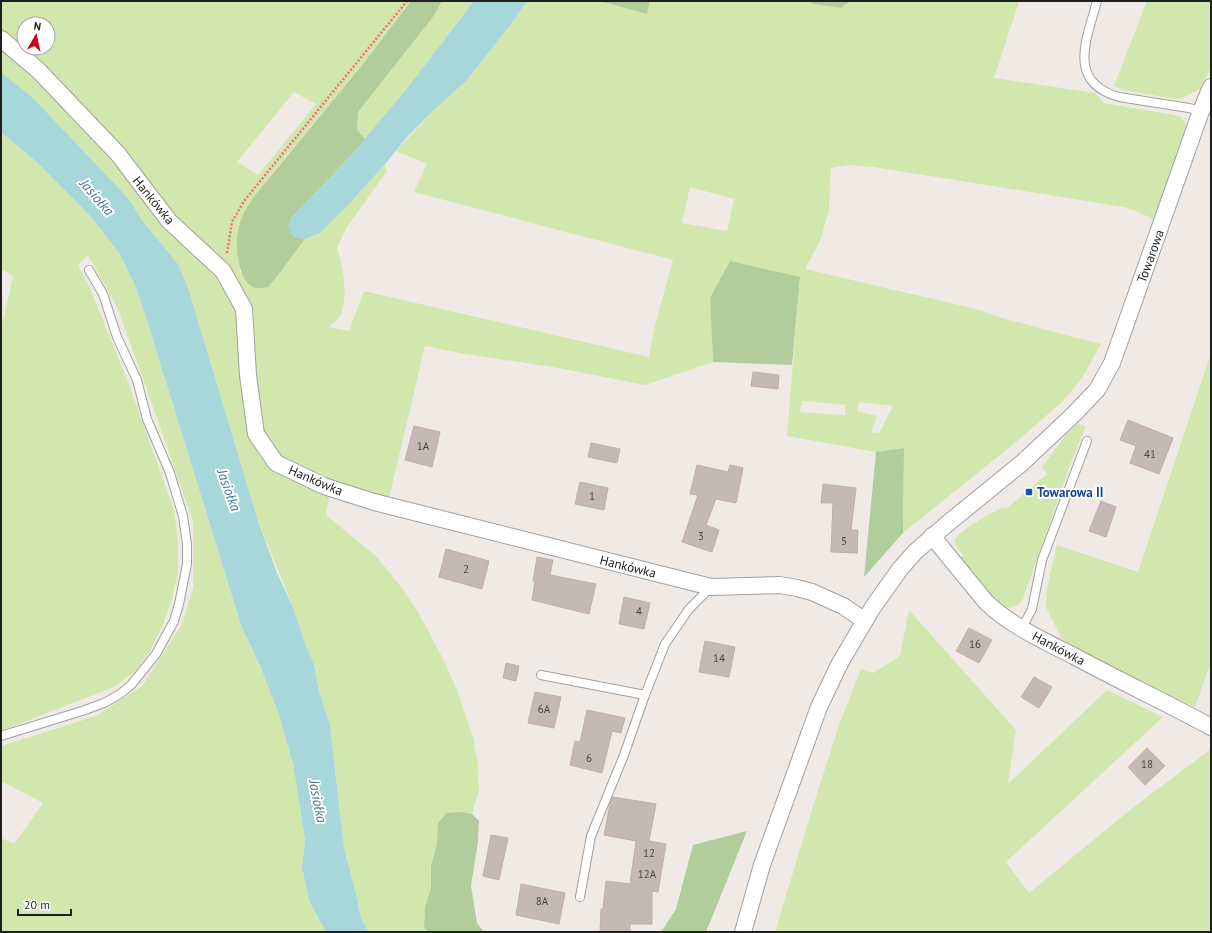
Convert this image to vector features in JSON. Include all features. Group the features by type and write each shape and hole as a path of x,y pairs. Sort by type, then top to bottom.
{"street":[{"name":"Hankówka","path":"1,39 38,70 118,154 169,221 223,271 244,308 248,375 256,434 276,463 324,486 374,502 711,587 780,585 812,592 843,606 864,620"},
{"name":"Towarowa","path":"743,932 762,865 819,707 840,663 864,620 900,569 932,536 1022,463 1097,390 1112,362 1201,111 1211,87"},
{"name":"Hankówka","path":"932,536 994,610 1022,628 1101,671 1211,727"}],"lane":[{"path":"1097,1 1084,47 1083,57 1086,71 1094,83 1104,92 1119,98 1201,111"},
{"path":"1,736 104,703 120,694 131,685 156,654 174,621 187,564 187,544 182,516 170,473 147,419 137,380 117,337 103,294 90,270"},
{"path":"1022,628 1032,609 1042,560 1087,441"},
{"path":"580,897 591,836 624,755 665,644 689,609 711,587"},
{"path":"541,675 645,695"}],"path":[{"path":"223,271 232,222 244,201 406,1"}],"green space":[{"path":"1,1 411,1 363,64 266,181 239,258 240,271 249,283 256,288 268,287 278,276 303,241 322,231 385,164 387,171 347,227 337,248 343,273 345,292 343,309 340,316 328,327 349,331 364,291 649,357 655,325 673,260 414,192 427,164 396,151 435,109 466,81 511,24 527,1 599,1 647,14 650,1 808,1 814,4 841,8 850,1 1019,1 994,78 1095,93 1104,103 1180,116 1187,127 1154,220 1139,212 1124,207 873,167 849,165 831,168 829,210 820,241 805,269 980,310 1005,319 1101,344 1082,378 1064,400 1021,438 903,533 904,448 876,452 787,436 800,277 710,298 713,362 645,385 553,367 465,354 425,346 389,498 354,490 280,459 260,426 246,298 21,56 56,56 56,16 16,16 16,50 1,34","holes":["294,92 316,104 258,175 237,162","690,187 734,199 727,231 682,223","802,401 845,405 845,415 800,412","859,402 893,406 879,433 871,432 877,416 857,411"]},
{"path":"411,1 442,1 433,17 358,112 357,130 365,139 349,158 291,218 293,236 305,239 268,287 256,288 249,284 244,278 238,260 237,250 238,231 241,220 249,204 363,64"},
{"path":"442,1 474,1 405,91 365,139 357,130 358,112 433,17"},
{"path":"650,1 647,14 603,2"},
{"path":"808,1 850,1 841,8 814,4"},
{"path":"1147,1 1211,1 1211,66 1202,88 1182,98 1175,99 1123,90 1114,86"},
{"path":"1,45 37,74 217,271 235,300 254,437 330,493 326,515 377,557 405,592 425,624 446,665 457,690 473,737 478,766 479,790 472,814 460,812 438,823 437,844 431,866 431,887 425,908 424,927 428,932 368,932 360,915 344,848 330,725 319,692 314,664 306,646 293,607 258,521 189,291 178,264 142,220 128,198 34,99 1,72"},
{"path":"1,132 40,165 91,217 120,254 135,285 241,625 261,668 278,712 293,763 305,841 302,867 309,901 326,932 1,932 1,838 14,844 43,803 1,781 1,746 96,716 142,686 182,624 193,588 193,522 118,309 88,255 78,265 89,286 127,379 174,510 178,541 178,572 171,603 162,627 150,651 134,672 114,687 1,731 1,321 3,321 13,276 1,269"},
{"path":"730,261 800,277 792,365 713,362 710,298"},
{"path":"1211,353 1211,662 1195,707 1134,681 1104,663 1076,650 1061,637 1046,607 1047,588 1057,545 1138,572"},
{"path":"1077,424 1084,425 1085,428 1072,460 1023,599 1014,607 1003,607 996,602 959,559 963,555 957,547 955,541 957,537 968,527 1003,507 1006,509 1047,474 1042,467 1065,436"},
{"path":"904,448 903,533 864,577 876,452"},
{"path":"909,610 1016,730 1008,784 1107,690 1163,717 1006,862 1029,893 1130,810 1211,749 1211,932 775,932 839,725 861,669 873,673 900,656"},
{"path":"460,812 472,814 479,821 478,841 471,886 477,923 484,932 428,932 424,927 425,908 431,887 431,866 437,844 438,823 447,813"},
{"path":"747,831 706,932 661,932 676,909 693,845"}],"water":[{"path":"474,1 527,1 511,24 466,81 407,137 351,202 320,233 305,239 293,236 288,227 291,218 349,158 405,91"},
{"name":"Jasiołka","path":"1,72 34,99 128,198 142,220 178,264 189,291 258,521 277,573 293,607 306,646 314,664 319,692 330,725 344,848 360,915 368,932 326,932 309,901 302,867 305,840 293,763 278,712 261,668 241,625 135,285 120,254 91,217 40,165 1,132"}],"building":[{"path":"753,372 779,375 778,389 751,386"},
{"path":"1128,420 1173,438 1159,474 1130,463 1136,446 1120,440"},
{"path":"414,426 440,432 432,467 405,460"},
{"path":"591,443 620,449 617,463 588,457"},
{"path":"697,465 728,472 730,465 743,468 736,503 716,499 706,525 719,530 712,552 682,542 698,495 690,494"},
{"path":"580,482 608,488 604,510 575,504"},
{"path":"823,484 856,488 851,530 858,530 857,553 831,552 833,503 821,503"},
{"path":"1101,501 1116,507 1106,537 1089,531"},
{"path":"446,549 489,561 482,589 439,577"},
{"path":"537,557 553,560 550,575 596,584 589,614 532,600 535,581 533,581"},
{"path":"624,597 650,603 644,629 619,624"},
{"path":"969,628 992,640 979,663 956,651"},
{"path":"705,641 735,647 729,677 699,672"},
{"path":"506,663 519,666 516,681 503,678"},
{"path":"1034,677 1052,687 1039,708 1021,697"},
{"path":"535,692 561,697 554,728 528,723"},
{"path":"587,710 625,718 621,733 612,731 602,773 570,765 575,741 580,742"},
{"path":"1147,748 1165,766 1145,785 1128,767"},
{"path":"613,797 656,804 649,841 666,844 658,892 652,891 652,924 630,924 630,932 600,932 601,909 603,909 606,881 630,884 636,841 604,835 610,804"},
{"path":"491,835 508,838 499,880 483,876"},
{"path":"521,884 565,893 559,924 516,915"}],"place":[{"name":"Towarowa II","path":"1029,492"}]}
